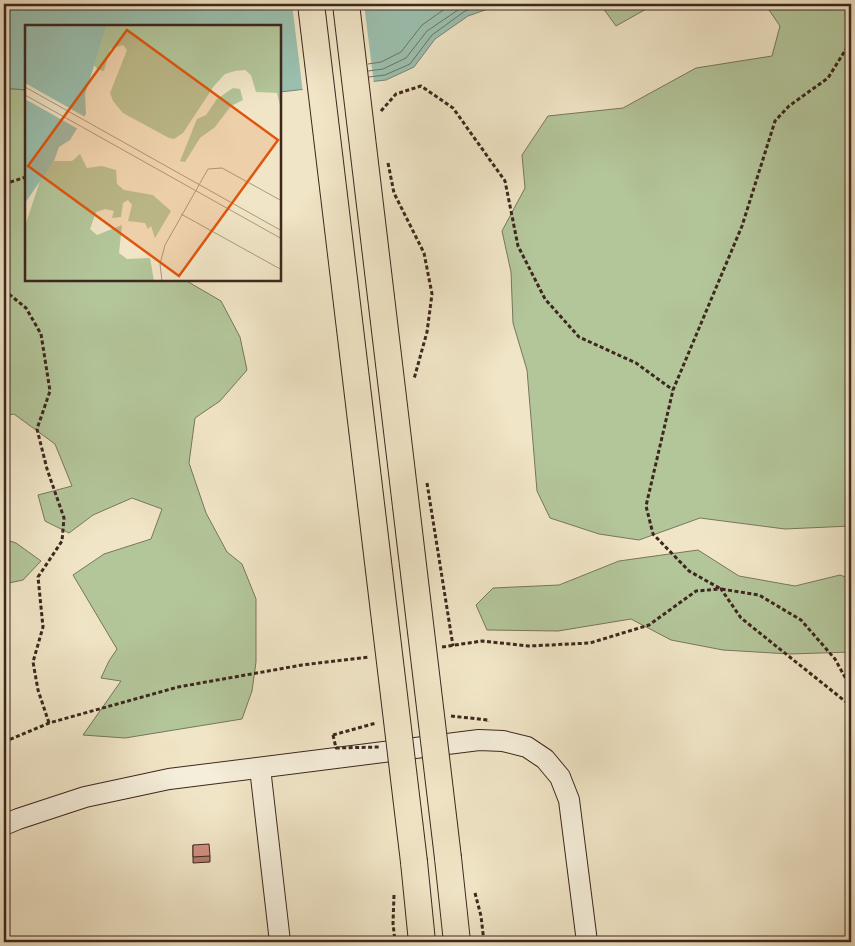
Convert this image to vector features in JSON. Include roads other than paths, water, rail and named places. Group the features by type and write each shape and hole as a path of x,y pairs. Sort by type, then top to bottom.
{"highway":[{"path":"311,4 422,942"},
{"path":"346,4 457,942"}],"street":[{"path":"4,825 85,797 169,779 479,740 503,741 527,746 545,759 560,777 569,800 587,942"},
{"path":"260,768 280,942"}],"water":[{"path":"4,4 502,4 468,16 435,39 414,67 386,80 281,92 281,25 25,25 25,90 4,88"}]}
